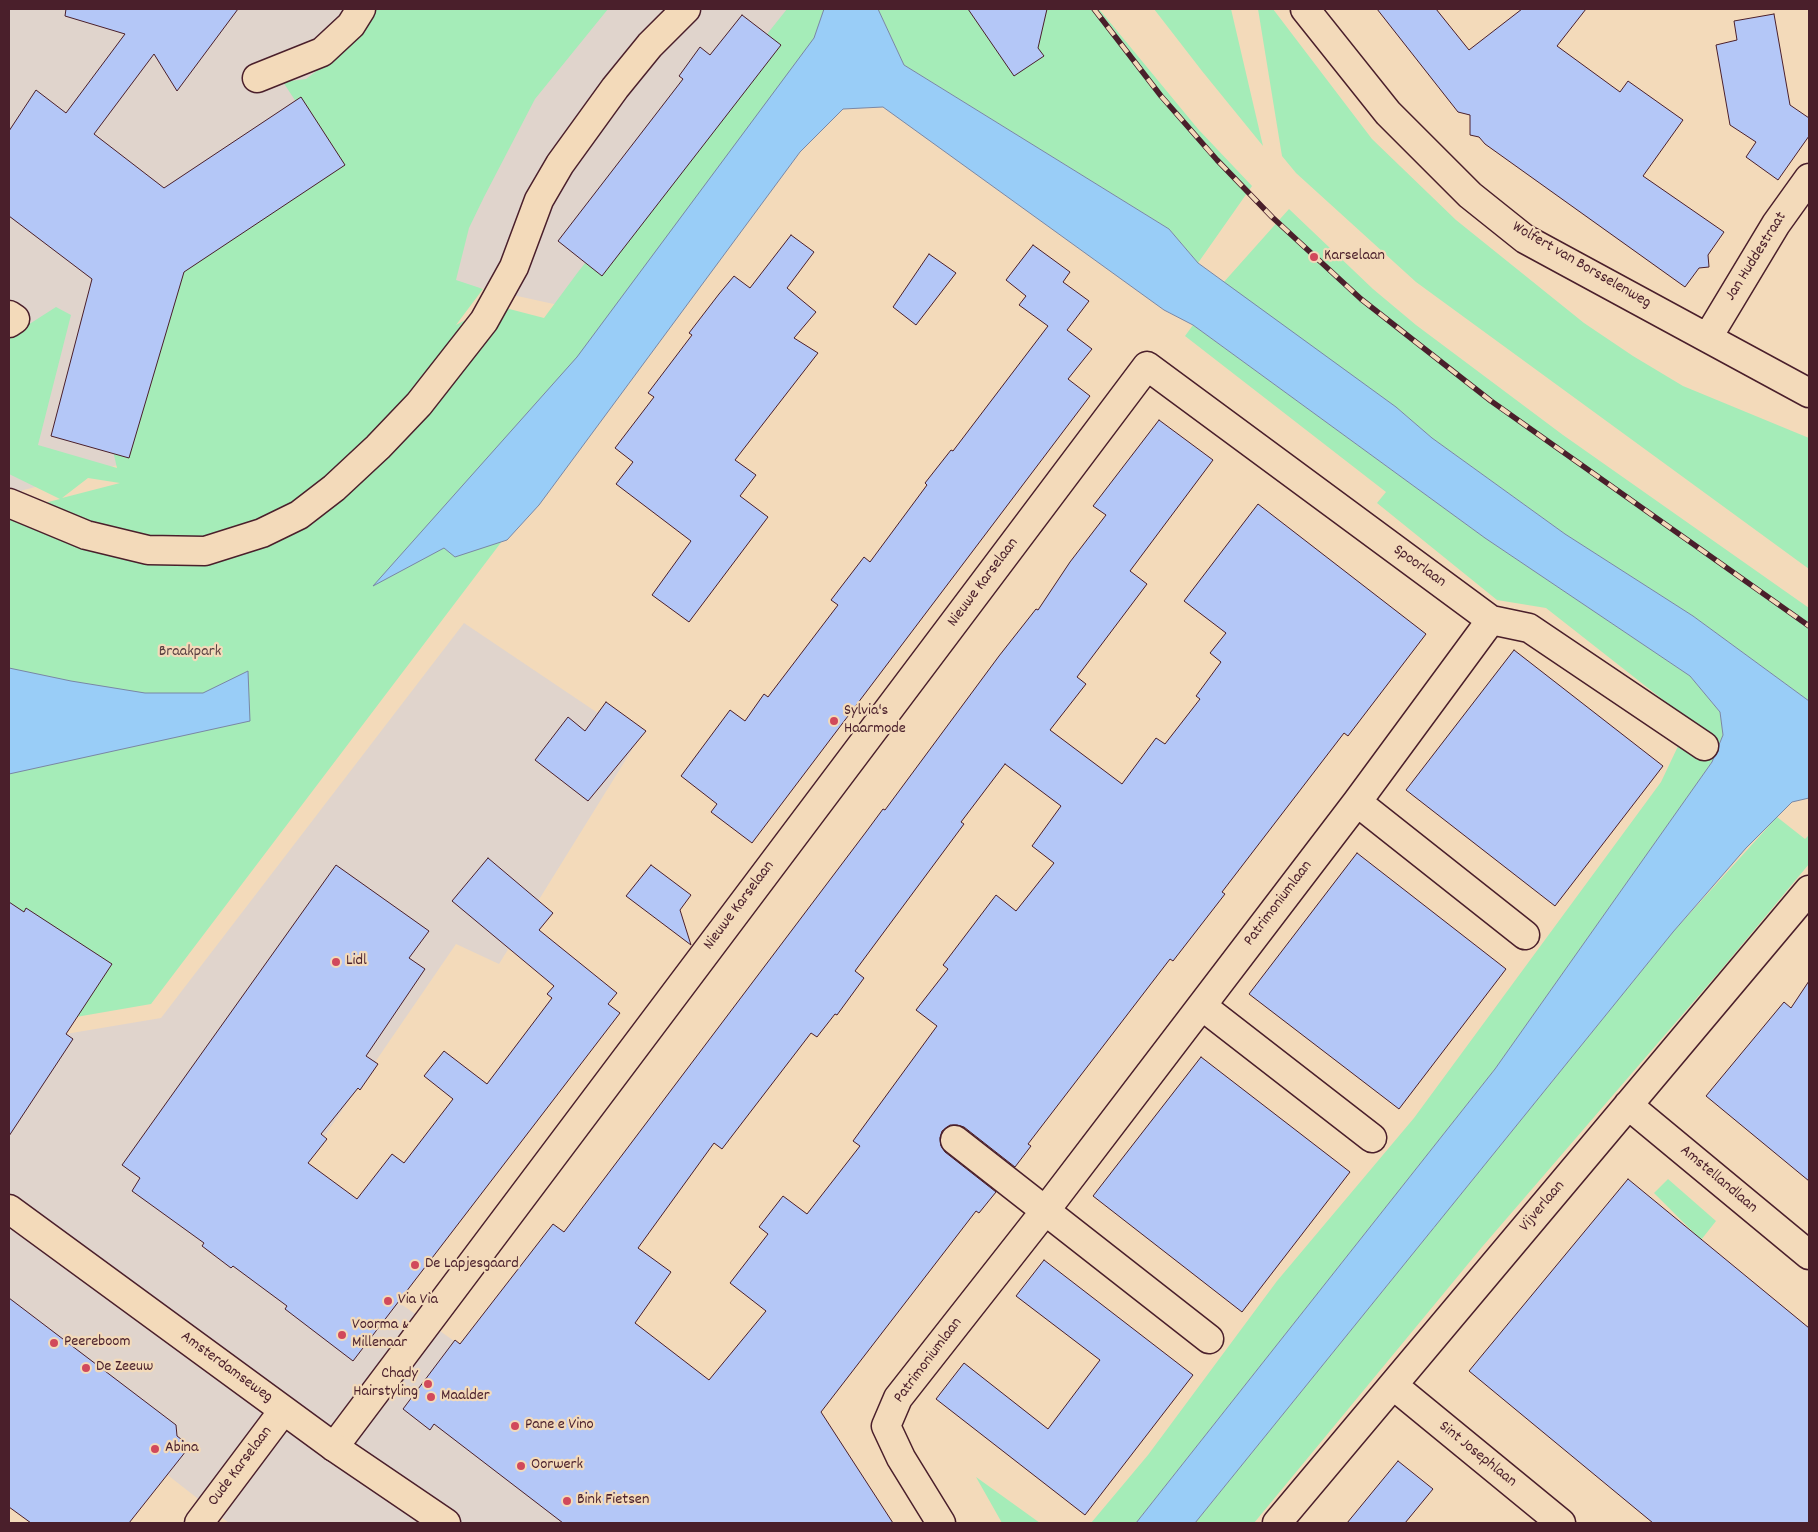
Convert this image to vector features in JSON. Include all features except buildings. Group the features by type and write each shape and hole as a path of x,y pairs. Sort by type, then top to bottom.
{"street":[{"path":"257,78 322,52 351,24 361,9"},
{"path":"9,503 86,535 148,550 205,551 262,533 299,515 334,488 378,447 419,404 484,320 514,267 540,200 560,164 615,88 650,44 686,9"},
{"name":"Wolfert van Borsselenweg","path":"1305,9 1388,112 1470,195 1525,239 1708,337 1809,394"},
{"name":"Jan Huddestraat","path":"1708,337 1776,224 1809,178"},
{"path":"9,315 14,319 9,323"},
{"name":"Spoorlaan","path":"1147,366 1491,620 1529,628 1704,746"},
{"name":"Nieuwe Karselaan","path":"334,1447 1147,366"},
{"name":"Patrimoniumlaan","path":"941,1523 901,1458 886,1426 898,1398 1045,1211 1202,1006 1357,802 1491,620"},
{"path":"1357,802 1525,935"},
{"name":"Vijverlaan","path":"1277,1523 1809,890"},
{"path":"1202,1006 1372,1138"},
{"name":"Amstellandlaan","path":"1628,1105 1809,1255"},
{"path":"956,1140 1209,1339"},
{"name":"Amsterdamseweg","path":"9,1208 284,1411 446,1523"},
{"name":"Sint Josephlaan","path":"1394,1386 1561,1523"},
{"name":"Oude Karselaan","path":"199,1523 284,1411"}],"shaded area":[{"path":"9,9 842,9 649,325 481,288 181,448 9,494"},
{"path":"464,623 638,740 499,964 456,944 271,1214 717,1523 229,1523 9,1351 9,1036 18,1042 161,1018"}],"green space":[{"name":"Braakpark","path":"373,9 608,9 535,99 469,228 456,280 483,289 456,325 494,305 544,318 578,272 787,9 824,9 814,38 778,88 650,346 151,1004 24,1026 9,1022 9,512 60,499 9,474 9,337 56,307 71,315 38,445 117,468 111,442 165,269 333,158 283,82 306,79 344,50","holes":["88,478 120,483 62,498"]},
{"path":"878,9 1099,9 1198,129 1252,186 1198,263 1169,229 904,65"},
{"path":"1154,9 1231,9 1263,146 1202,71"},
{"path":"1258,9 1273,9 1372,139 1456,220 1584,323 1633,356 1683,386 1809,438 1809,569 1416,282 1296,173 1282,156"},
{"path":"1289,209 1373,289 1416,325 1563,435 1809,608 1809,701 1693,616 1565,534 1432,438 1396,407 1223,283"},
{"path":"1193,325 1485,538 1690,676 1720,712 1723,735 1712,762 1495,1069 1136,1523 1091,1523 1148,1455 1277,1281 1414,1118 1661,782 1690,721 1546,608 1497,600 1377,503 1386,492 1185,336"},
{"path":"1777,817 1805,839 1809,835 1809,864 1720,971 1482,1247 1254,1523 1195,1523 1673,932"},
{"path":"1668,1179 1716,1221 1701,1240 1654,1193"},
{"path":"976,1477 1040,1523 1002,1523"}],"water":[{"path":"824,9 878,9 904,65 1169,229 1198,263 1396,407 1432,438 1565,534 1693,616 1809,701 1809,798 1792,802 1746,848 1673,932 1195,1523 1136,1523 1495,1069 1712,762 1723,735 1720,712 1690,676 1485,538 1193,325 1164,310 883,107 843,109 800,152 539,505 507,540 455,557 444,548 373,586 577,357 814,38"},
{"path":"9,668 71,681 145,693 203,693 248,671 250,721 9,774"}],"railway":[{"path":"1094,9 1161,96 1217,160 1272,217 1361,299 1491,401 1809,626"}],"place":[{"name":"Karselaan","path":"1314,257"},
{"name":"Sylvia's Haarmode","path":"834,721"},
{"name":"Lidl","path":"336,962"},
{"name":"De Lapjesgaard","path":"415,1265"},
{"name":"Via Via","path":"388,1301"},
{"name":"Voorma & Millenaar","path":"342,1335"},
{"name":"Peereboom","path":"54,1343"},
{"name":"De Zeeuw","path":"86,1368"},
{"name":"Chady Hairstyling","path":"428,1384"},
{"name":"Maalder","path":"431,1397"},
{"name":"Pane e Vino","path":"515,1426"},
{"name":"Abina","path":"155,1449"},
{"name":"Oorwerk","path":"521,1466"},
{"name":"Bink Fietsen","path":"567,1501"}]}
